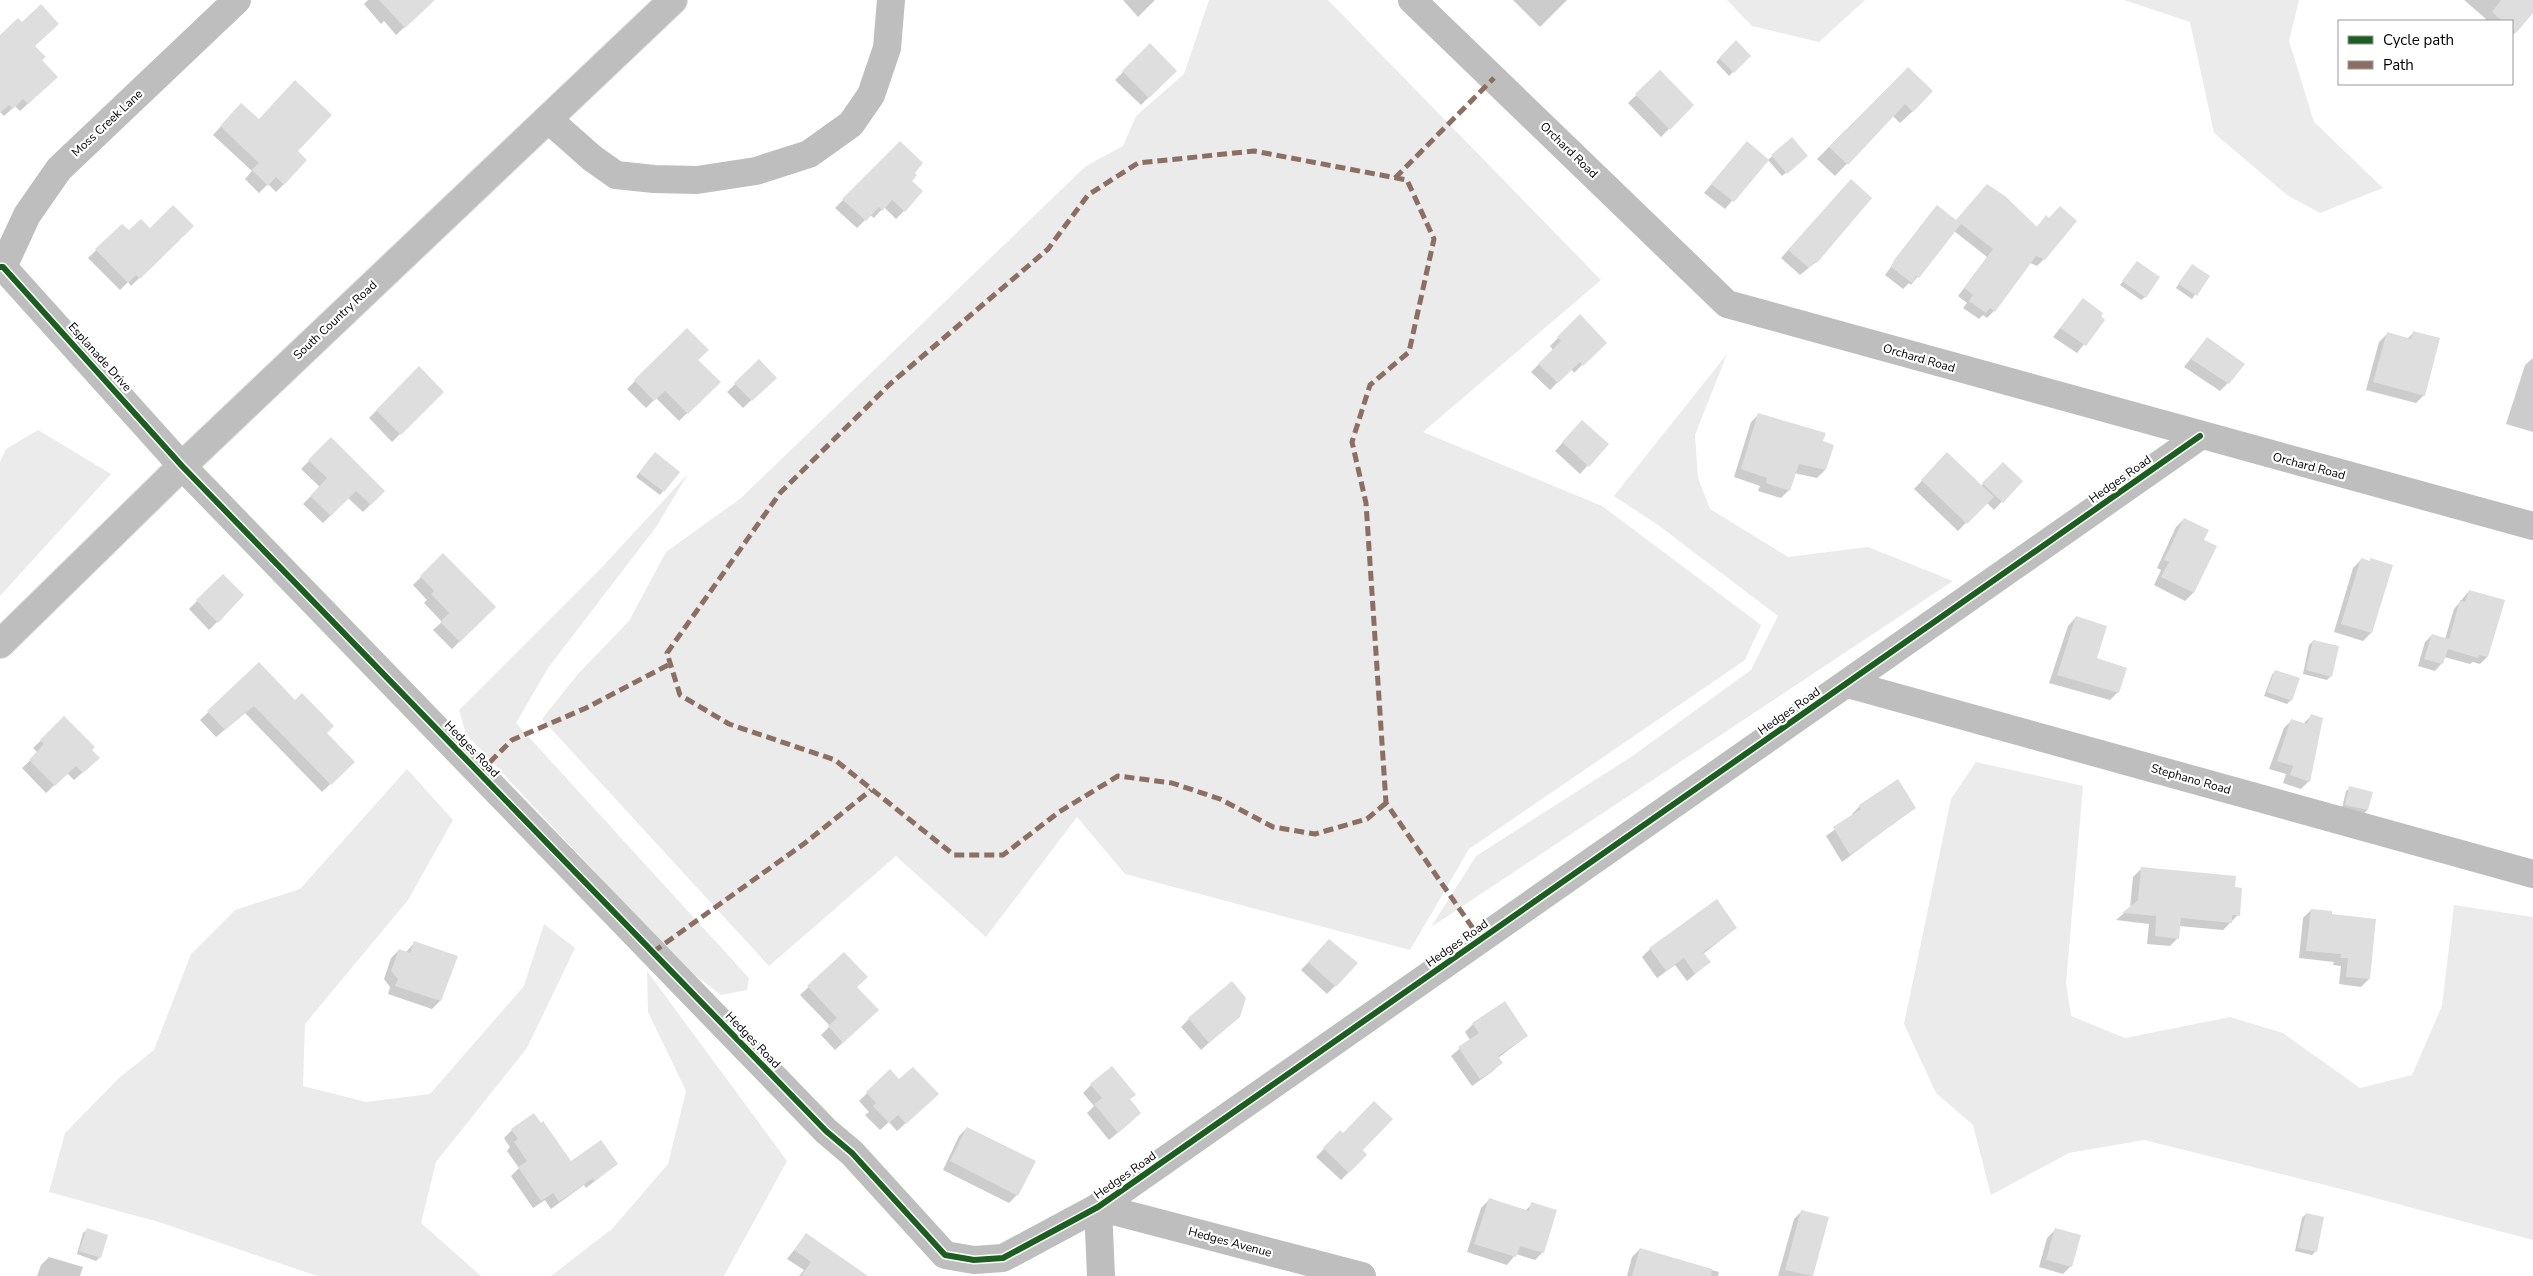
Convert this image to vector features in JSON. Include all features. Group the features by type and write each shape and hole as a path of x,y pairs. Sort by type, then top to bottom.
{"street":[{"name":"Moss Creek Lane","path":"2,266 27,215 59,169 237,0"},
{"name":"South Country Road","path":"0,644 182,466 673,0"},
{"path":"548,119 592,158 616,175 654,179 697,180 756,171 809,154 851,124 871,95 887,48 890,0"},
{"name":"Orchard Road","path":"1412,0 1727,304 2200,436 2533,526"},
{"name":"Esplanade Drive","path":"2,266 182,466"},
{"name":"Hedges Road","path":"182,466 826,1131 852,1153 945,1255 974,1260 1004,1258 1098,1207 2200,436"},
{"name":"Stephano Road","path":"1848,684 2533,874"},
{"path":"1098,1207 1101,1276"},
{"name":"Hedges Avenue","path":"1098,1207 1362,1276"}],"shaded area":[{"path":"1209,0 1328,0 1601,280 1423,432 1602,506 1761,625 1745,660 1469,849 1410,950 1125,874 1077,817 986,937 896,856 769,966 542,719 577,675 629,621 666,552 741,498 1086,166 1123,146 1136,116 1184,74"},
{"path":"1727,0 1865,0 1819,42 1752,26"},
{"path":"2124,0 2299,0 2289,41 2314,122 2383,188 2320,213 2287,195 2214,133 2190,22"},
{"path":"1727,354 1695,435 1698,478 1710,509 1788,557 1868,547 1953,581 1431,927 1476,856 1631,757 1751,670 1778,616 1658,525 1614,496"},
{"path":"38,430 111,474 0,596 0,462 6,449"},
{"path":"688,474 656,527 548,668 516,723 749,978 747,990 721,995 684,967 466,734 459,710 605,564"},
{"path":"1976,762 2083,786 2066,983 2071,1016 2125,1038 2230,1017 2283,1033 2360,1088 2412,1075 2442,1006 2454,905 2533,917 2533,1240 2345,1190 2144,1140 2069,1153 1991,1195 1973,1125 1936,1093 1904,1024 1951,799"},
{"path":"407,769 453,820 408,900 305,1024 303,1086 366,1102 430,1094 524,986 544,924 575,948 527,1048 436,1162 421,1223 481,1276 317,1276 162,1223 49,1192 65,1133 120,1077 154,1050 191,954 235,910 300,889"},
{"path":"647,971 787,1161 724,1276 551,1276 613,1228 668,1164 686,1091 648,1012"}],"building":[{"path":"379,0 435,0 405,28"},
{"path":"2501,0 2533,0 2533,13 2516,33 2513,30 2513,20 2501,20 2492,12"},
{"path":"41,4 59,24 35,46 46,57 42,60 58,77 28,104 23,99 13,109 9,105 0,113 0,35 18,18 22,22"},
{"path":"1736,40 1751,56 1734,73 1719,58"},
{"path":"1150,43 1177,71 1149,98 1122,71"},
{"path":"1908,67 1933,91 1913,112 1905,104 1848,165 1829,147"},
{"path":"1660,70 1694,105 1670,130 1635,94"},
{"path":"295,80 332,115 298,151 307,160 284,185 276,177 268,186 252,170 259,163 220,126 241,103 259,119"},
{"path":"1792,137 1808,156 1787,174 1771,155"},
{"path":"900,141 923,163 915,173 917,175 912,181 923,191 905,212 892,200 882,211 879,207 866,221 842,199"},
{"path":"1747,141 1769,160 1734,202 1711,184"},
{"path":"1851,179 1872,198 1817,263 1815,261 1809,268 1788,250"},
{"path":"1987,184 2005,196 2037,227 2046,215 2049,218 2060,206 2077,221 2045,260 2036,256 1995,312 1990,308 1986,313 1969,301 1973,295 1964,288 1993,249 1956,220"},
{"path":"173,205 194,226 140,279 136,275 128,283 95,249 122,224 129,230 141,219 150,228"},
{"path":"1937,205 1961,224 1919,278 1916,276 1912,283 1891,267 1894,260"},
{"path":"2137,261 2160,277 2146,298 2122,281"},
{"path":"2192,264 2210,276 2197,296 2178,284"},
{"path":"2083,298 2103,313 2101,316 2105,320 2086,346 2060,328"},
{"path":"1580,314 1607,343 1583,366 1580,362 1558,383 1538,364 1561,341 1557,337"},
{"path":"687,328 709,350 698,360 721,382 688,414 665,391 654,401 634,380"},
{"path":"2413,331 2440,338 2425,396 2373,382 2387,332 2411,339"},
{"path":"2207,337 2245,364 2229,384 2191,359"},
{"path":"759,359 777,378 752,401 734,383"},
{"path":"419,366 444,392 401,435 376,410"},
{"path":"1758,413 1826,433 1823,441 1834,445 1826,470 1799,464 1790,491 1766,483 1767,478 1741,469"},
{"path":"1582,420 1609,444 1589,467 1562,442"},
{"path":"331,437 385,491 371,505 356,491 331,516 310,496 327,478 308,460"},
{"path":"655,452 680,472 664,492 639,473"},
{"path":"1947,452 1994,497 1967,524 1921,480"},
{"path":"2003,462 2023,481 2003,503 1982,483"},
{"path":"2184,518 2209,530 2204,540 2217,546 2194,593 2161,577 2169,562 2164,560"},
{"path":"443,553 496,607 460,642 440,622 449,613 431,594 434,591 420,576"},
{"path":"2361,558 2370,561 2370,558 2393,565 2372,633 2341,624"},
{"path":"223,574 244,595 218,623 196,600"},
{"path":"2469,590 2505,600 2488,657 2479,655 2478,658 2448,649 2443,664 2424,659 2432,634 2449,639 2460,600 2465,602"},
{"path":"2076,616 2107,626 2097,658 2127,668 2119,693 2057,675"},
{"path":"2313,640 2339,646 2332,677 2306,670"},
{"path":"259,662 295,700 302,693 334,726 327,733 355,762 331,785 254,706 225,730 207,711"},
{"path":"2275,670 2300,678 2292,701 2267,692"},
{"path":"2311,714 2323,718 2310,782 2290,775 2293,766 2277,761 2291,719 2307,724"},
{"path":"64,716 95,747 92,750 100,758 83,773 76,766 55,786 29,760 44,744 40,740"},
{"path":"1898,779 1916,808 1850,855 1833,827 1861,809 1859,805"},
{"path":"2349,786 2373,792 2368,810 2345,805"},
{"path":"2141,867 2236,876 2235,887 2242,888 2240,916 2232,915 2232,923 2181,918 2179,939 2155,936 2156,916 2122,913 2138,900"},
{"path":"1717,899 1737,928 1703,952 1711,962 1695,974 1684,958 1666,971 1649,948"},
{"path":"2311,909 2332,911 2332,914 2376,919 2370,979 2346,977 2348,958 2340,958 2341,954 2306,951"},
{"path":"1329,939 1358,963 1336,987 1308,962"},
{"path":"414,941 458,956 441,1001 395,986 398,979 391,971 399,949 410,953"},
{"path":"844,952 868,977 857,987 879,1010 843,1043 828,1026 837,1018 807,986"},
{"path":"1232,981 1246,998 1240,1017 1209,1043 1188,1018"},
{"path":"1505,1001 1528,1036 1498,1056 1503,1063 1480,1079 1458,1047 1479,1033 1472,1023"},
{"path":"1112,1066 1136,1095 1130,1099 1141,1113 1118,1133 1094,1104 1102,1098 1090,1084"},
{"path":"913,1067 939,1094 906,1124 898,1115 889,1123 873,1106 876,1103 866,1092 890,1069 899,1079"},
{"path":"1374,1101 1393,1119 1363,1150 1367,1155 1349,1173 1323,1148 1340,1130 1343,1133"},
{"path":"534,1113 541,1123 543,1121 571,1161 601,1140 618,1164 594,1181 593,1178 559,1202 553,1193 541,1201 518,1167 527,1161 514,1142 518,1139 511,1129"},
{"path":"967,1127 1036,1161 1018,1196 950,1161"},
{"path":"1489,1198 1529,1211 1531,1202 1557,1210 1544,1253 1520,1246 1516,1257 1474,1244"},
{"path":"1801,1210 1829,1217 1813,1276 1785,1270"},
{"path":"2306,1213 2324,1217 2317,1252 2298,1248"},
{"path":"87,1228 108,1235 101,1258 79,1251"},
{"path":"2055,1228 2081,1235 2072,1267 2046,1260"},
{"path":"806,1233 868,1276 801,1276 811,1262 794,1250"},
{"path":"1640,1248 1712,1269 1711,1276 1632,1276"}],"marked path":[{"path":"1395,178 1494,78"},
{"path":"1386,803 1367,819 1315,834 1273,827 1220,799 1172,783 1118,776 1059,812 1003,855 954,855 835,760 729,724 680,695 667,653 780,493 890,384 1048,249 1088,195 1138,163 1254,151 1407,180 1434,239 1409,352 1370,385 1352,442 1366,503 1386,803 1481,940"},
{"path":"479,773 512,740 586,708 670,664"},
{"path":"653,952 805,843 871,790"}],"cycle path":[{"path":"0,267 3,267 182,466 826,1131 852,1153 945,1255 974,1260 1003,1258 1098,1207 2200,436"}]}
